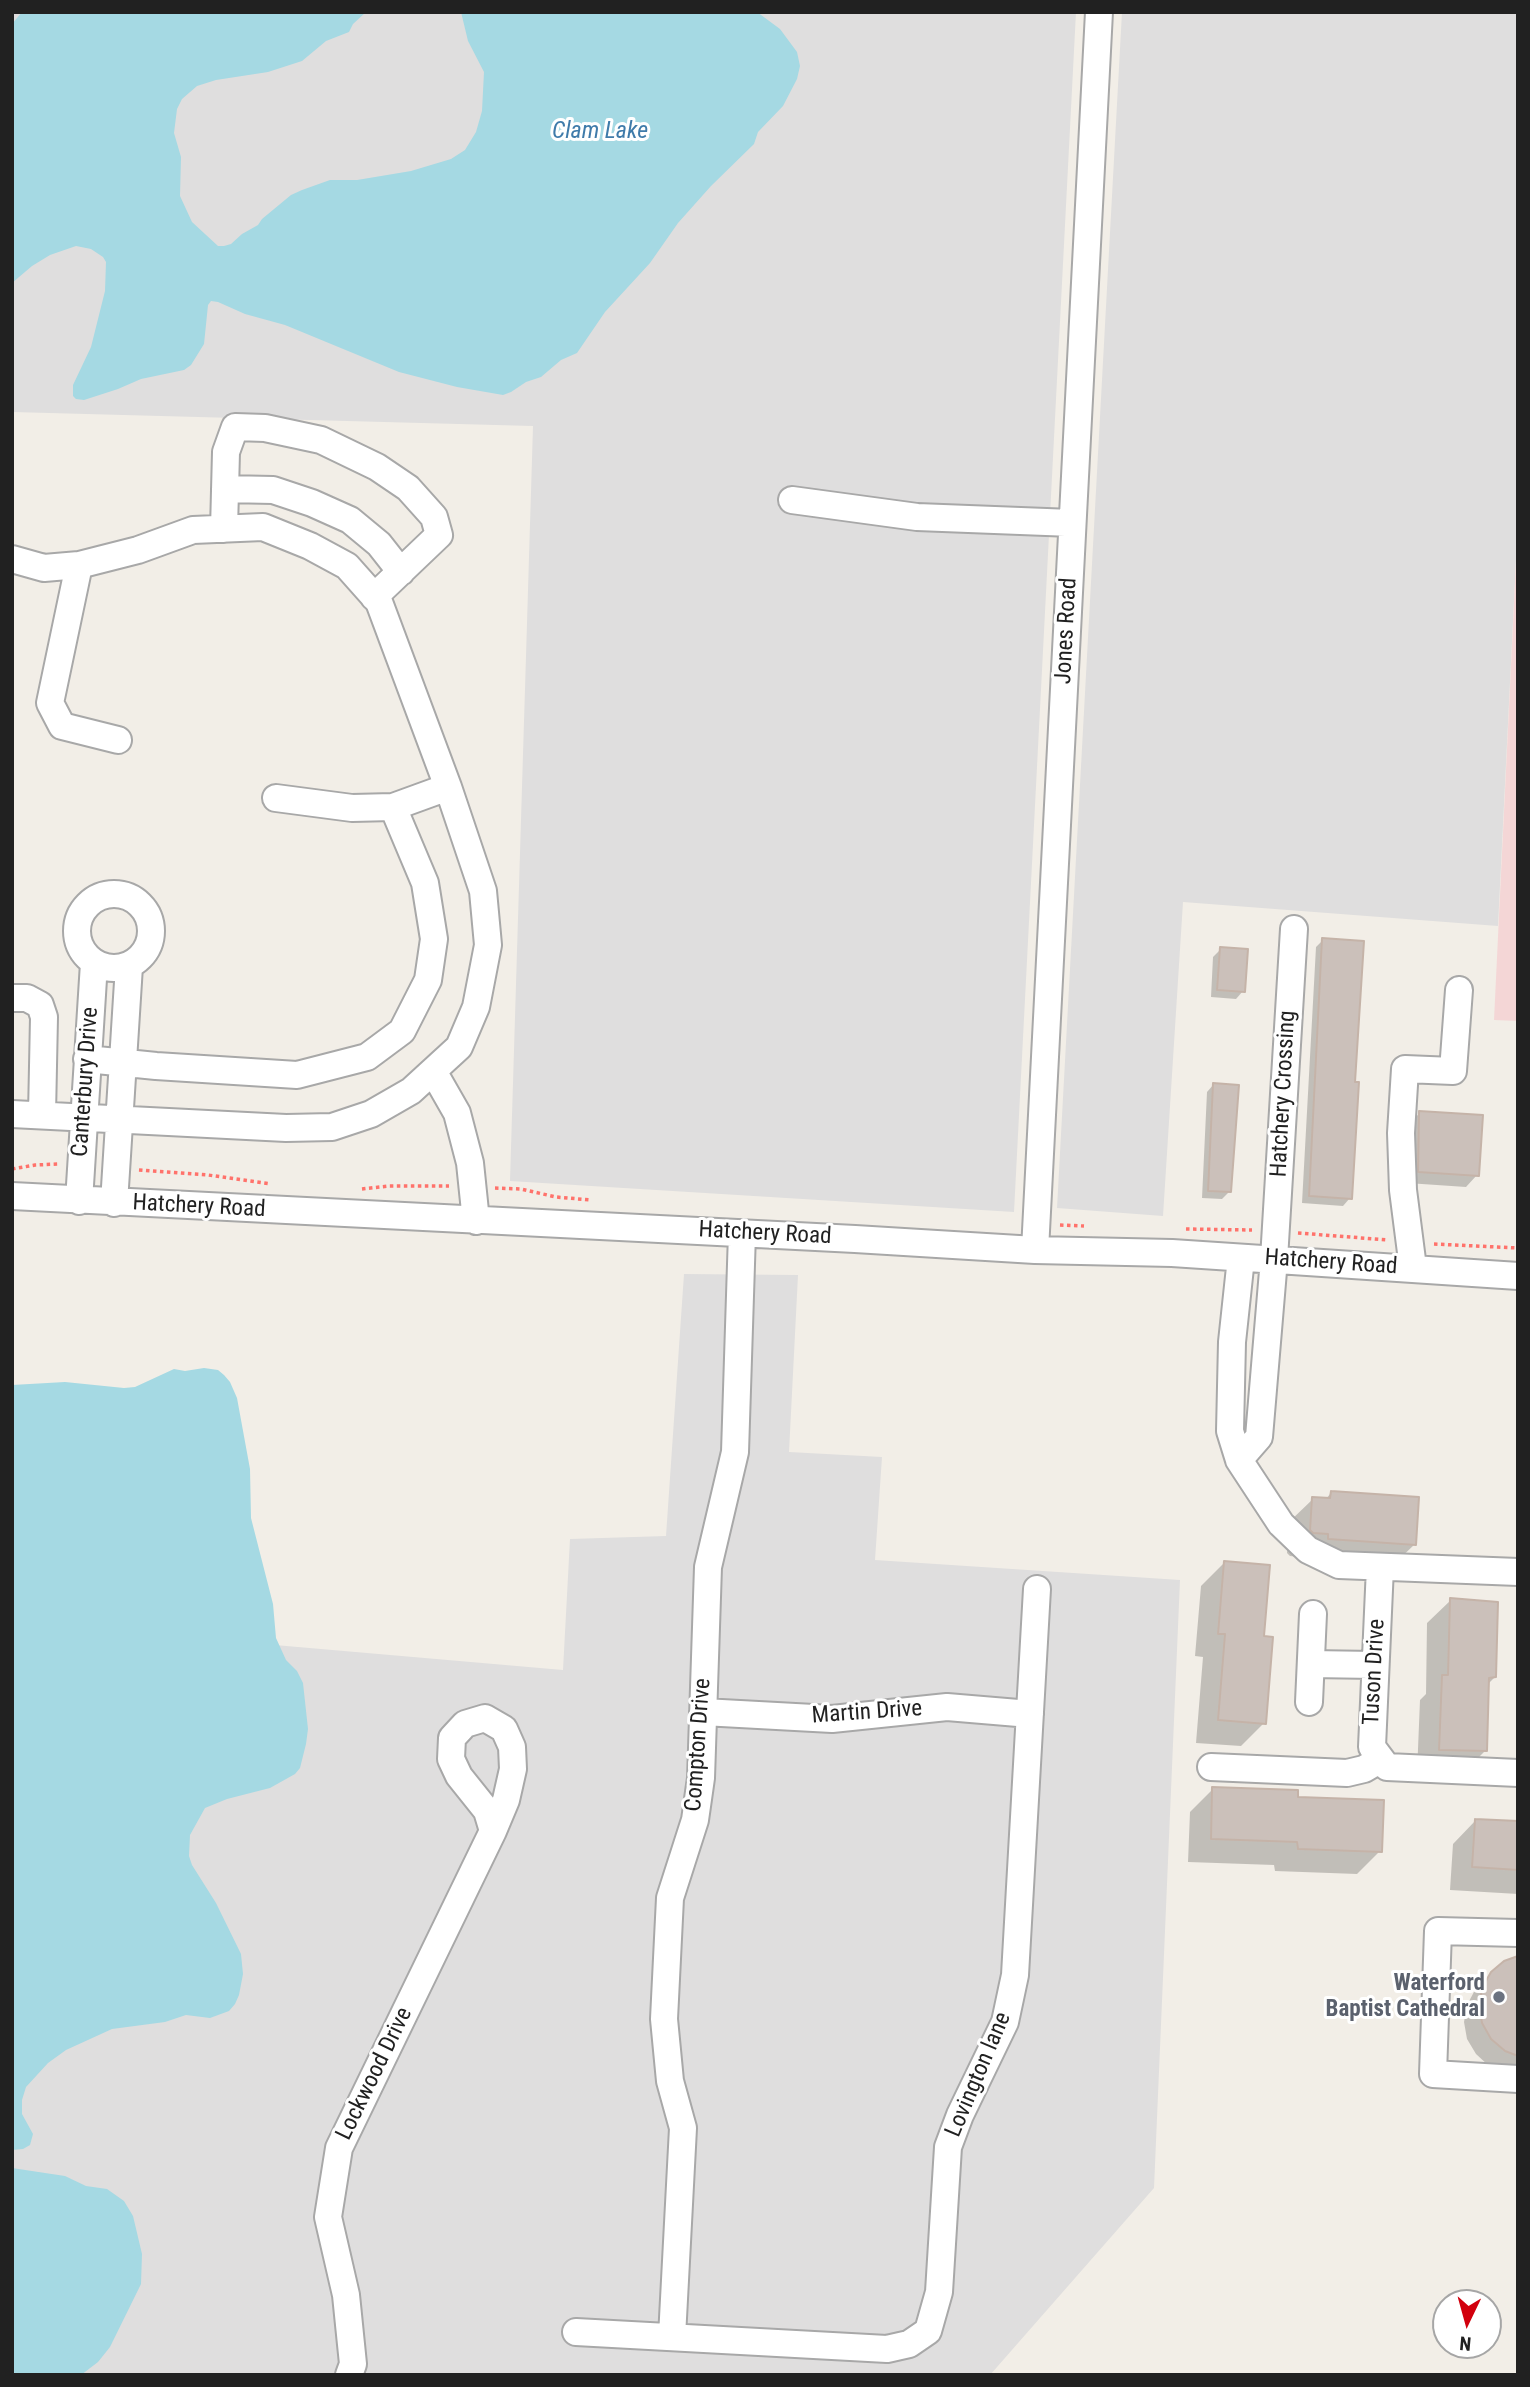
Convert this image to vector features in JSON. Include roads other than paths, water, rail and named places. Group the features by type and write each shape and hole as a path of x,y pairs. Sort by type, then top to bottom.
{"street":[{"name":"Jones Road","path":"1035,1250 1099,12"},
{"path":"224,529 226,452 235,427 265,428 321,440 377,467 398,481 408,488 434,517 439,535 374,597"},
{"path":"225,489 274,490 350,520 379,544 401,572"},
{"path":"792,500 917,517 1072,523"},
{"path":"12,559 44,568 79,565 138,550 193,530 263,527 310,546 347,566 379,602 448,787 483,891 488,945 476,1007 459,1047 411,1091 370,1114 332,1127 286,1128 12,1114"},
{"path":"79,565 50,703 62,726 118,740"},
{"path":"276,798 352,808 393,807 448,787"},
{"path":"88,1059 297,1075 367,1057 402,1031 428,980 434,939 425,883 393,807"},
{"path":"117,894 134,899 146,910 151,926 150,943 141,957 129,966 110,969 94,963 82,952 76,936 78,919 87,905 101,896 117,894"},
{"name":"Hatchery Crossing","path":"1274,1259 1294,929"},
{"name":"Canterbury Drive","path":"79,1201 94,963"},
{"name":"Canterbury Drive","path":"114,1203 129,966"},
{"path":"1413,1268 1403,1190 1401,1133 1405,1069 1463,1072 1458,990"},
{"path":"12,999 27,998 40,1005 44,1017 42,1115"},
{"path":"433,1071 457,1114 470,1163 476,1221"},
{"name":"Hatchery Road","path":"12,1196 1035,1250 1274,1259 1518,1276"},
{"name":"Compton Drive","path":"672,2337 683,2128 670,2081 664,2020 670,1898 695,1820 701,1778 708,1567 735,1452 743,1233"},
{"path":"1241,1258 1233,1342 1230,1431 1239,1460 1281,1524 1308,1550 1339,1565 1518,1572"},
{"path":"1239,1460 1259,1437 1274,1259"},
{"name":"Tuson Drive","path":"1380,1567 1372,1747 1387,1767 1518,1773"},
{"name":"Lovington lane","path":"576,2332 887,2349 909,2344 928,2331 939,2292 948,2147 960,2115 1005,2022 1015,1975 1037,1589"},
{"path":"1309,1702 1313,1614"},
{"path":"1311,1664 1375,1664"},
{"name":"Martin Drive","path":"703,1712 832,1719 947,1707 1030,1714"},
{"path":"1212,1767 1347,1773 1364,1769 1381,1759"},
{"name":"Lockwood Drive","path":"349,2375 353,2364 346,2295 328,2217 339,2148 494,1831"},
{"path":"1518,1933 1438,1931 1433,2074 1518,2079"}],"water":[{"name":"Clam Lake","path":"22,12 366,12 353,24 349,32 326,41 302,61 268,72 216,80 197,86 182,99 177,109 174,133 181,157 180,196 192,222 218,246 231,244 258,225 291,195 302,190 330,180 357,180 411,171 451,159 465,150 476,132 482,111 484,72 468,41 461,12 757,12 780,29 797,52 800,66 797,79 783,106 758,132 754,144 678,223 650,263 605,312 577,353 561,360 541,377 526,382 511,392 503,395 457,387 399,372 285,325 211,301 208,305 204,344 191,365 184,370 141,379 84,400 73,396 73,385 91,347 105,291 106,262 103,257 91,249 76,246 50,255 12,283 12,24"},
{"path":"204,1368 218,1370 224,1375 237,1398 250,1469 251,1518 273,1604 276,1638 286,1660 297,1671 303,1683 308,1729 306,1744 300,1768 295,1774 270,1788 227,1799 205,1808 190,1835 189,1856 192,1865 216,1903 241,1954 243,1974 235,2004 229,2011 210,2018 186,2015 165,2022 112,2029 66,2050 48,2063 26,2087 22,2114 33,2134 30,2145 12,2150 12,1385 65,1382 124,1388 135,1387 174,1369 185,1371"},
{"path":"12,2168 65,2176 86,2186 107,2189 124,2201 133,2216 142,2254 141,2284 110,2347 98,2362 81,2375 12,2375"}],"place":[{"name":"Waterford Baptist Cathedral","path":"1499,1997"}]}
